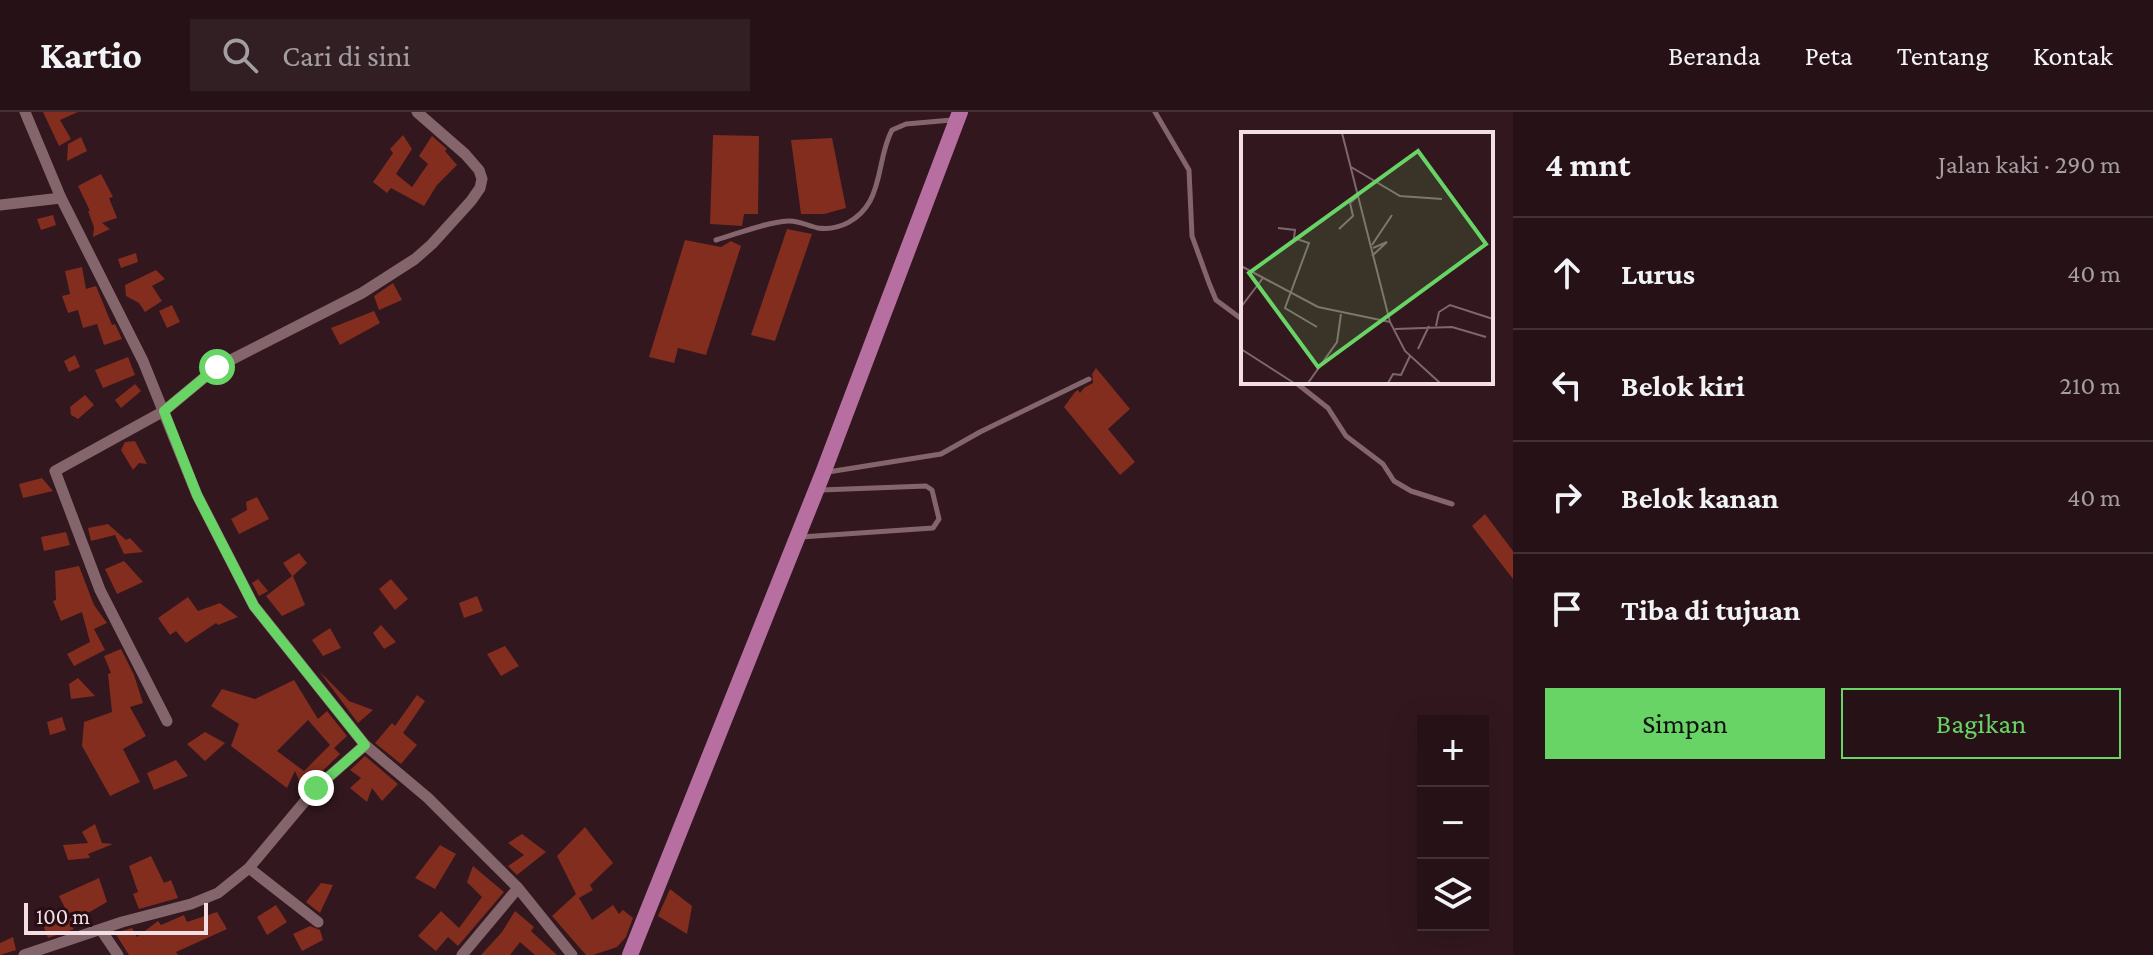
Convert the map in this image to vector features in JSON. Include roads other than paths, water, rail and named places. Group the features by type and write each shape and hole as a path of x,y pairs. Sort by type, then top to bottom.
{"main road":[{"path":"630,955 816,491 959,116"}],"street":[{"path":"25,112 61,198 118,310 164,411 197,495 254,606 365,745 428,798 518,888 572,955"},
{"path":"167,721 100,590 55,471 164,411 217,367 395,273 415,259 454,221 480,188 480,174 465,154 417,112"},
{"path":"0,205 61,198"},
{"path":"24,955 205,899 235,882 316,788 365,745"},
{"path":"249,868 318,922"},
{"path":"462,955 518,888"},
{"path":"101,930 118,955"}],"lane":[{"path":"1155,112 1189,170 1192,236 1216,300 1241,319"},
{"path":"716,240 786,221 834,228 851,221 860,215 871,199 885,143 892,130 906,124 959,116"},
{"path":"823,473 941,454 1089,379"},
{"path":"1298,384 1328,408 1346,436 1383,464 1396,483 1452,504"},
{"path":"797,537 933,528 939,519 932,490 926,486 816,491"}]}
